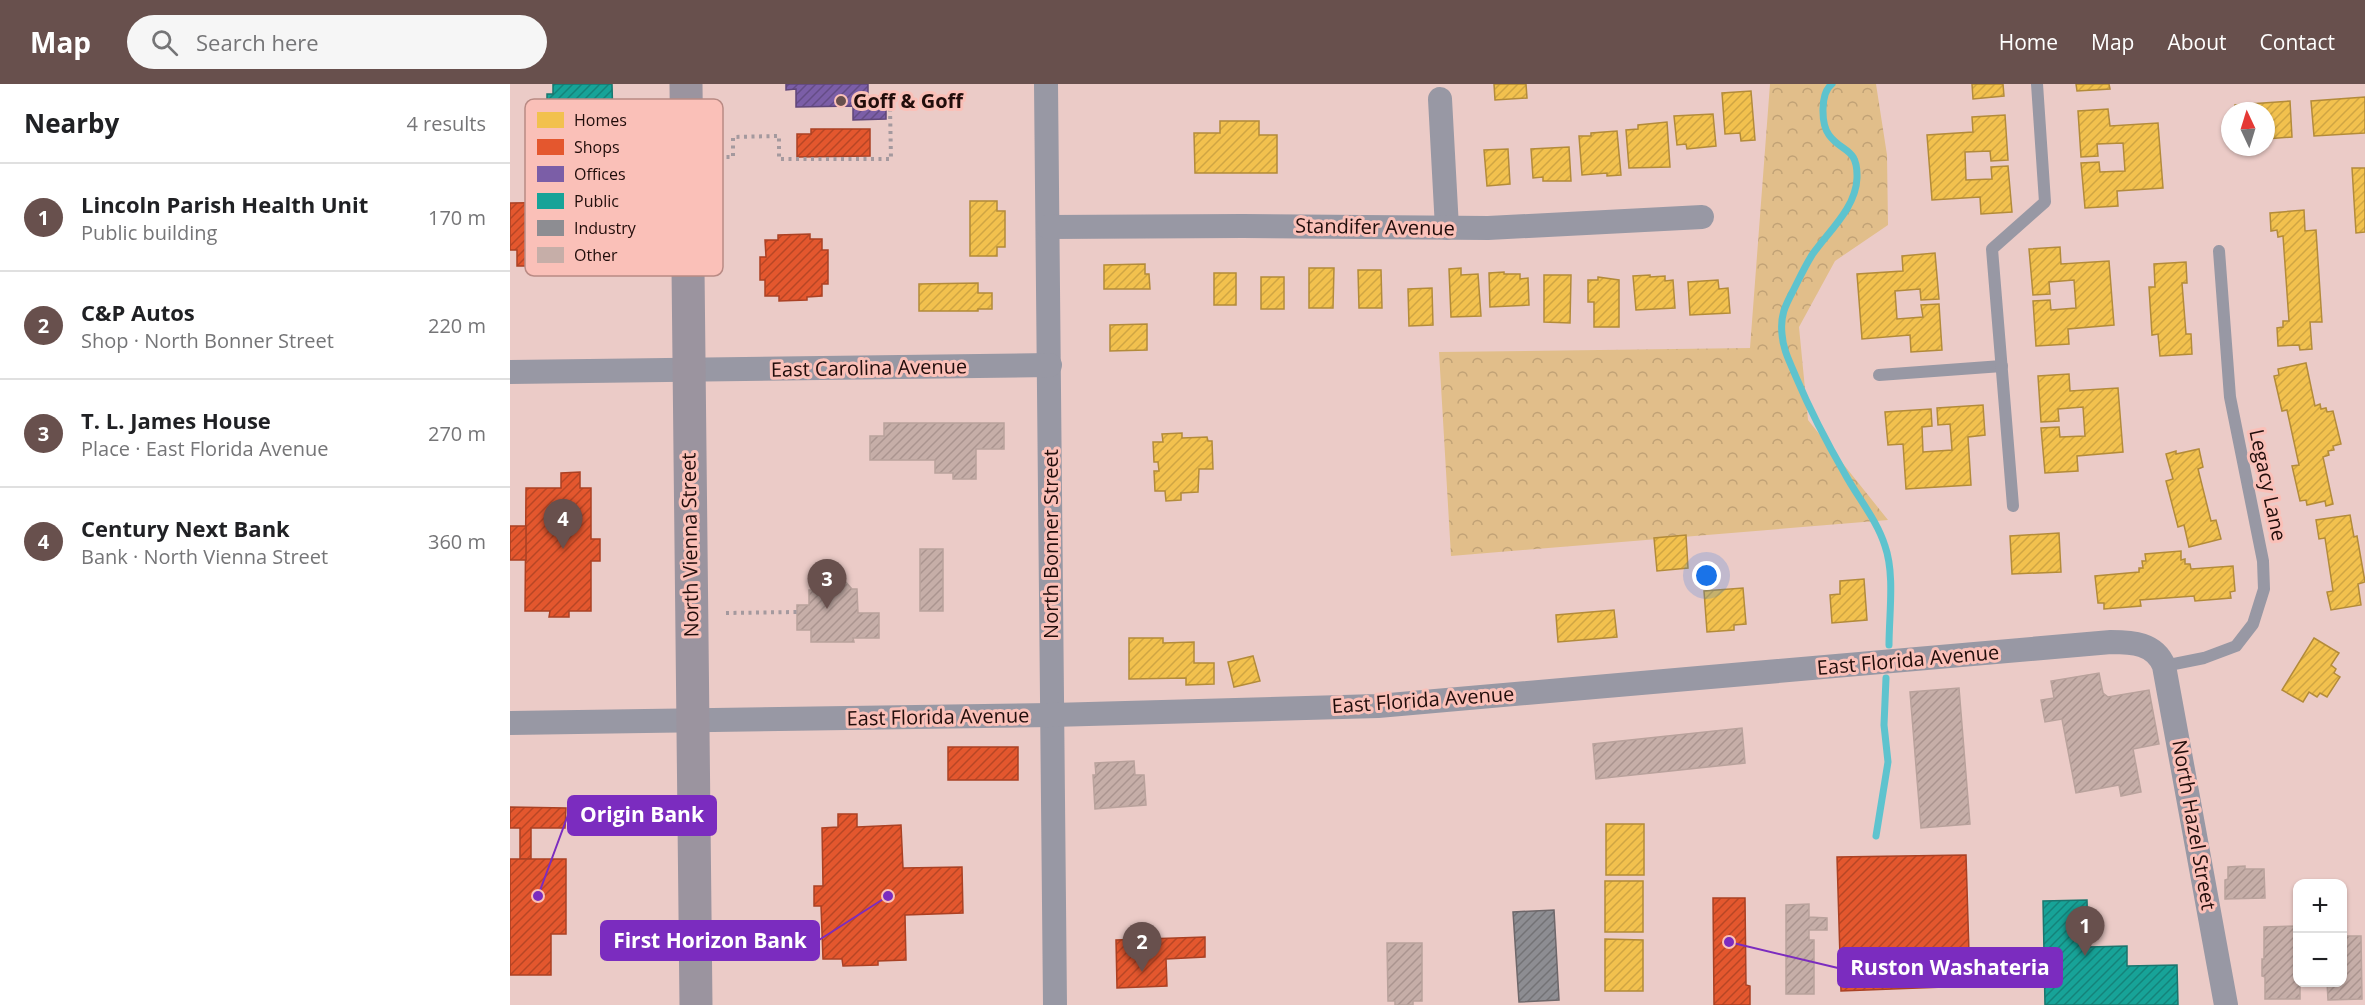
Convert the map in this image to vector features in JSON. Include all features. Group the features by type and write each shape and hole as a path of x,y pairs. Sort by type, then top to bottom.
{"highway":[{"name":"North Vienna Street","path":"686,84 686,99"},
{"name":"North Vienna Street","path":"687,276 696,1005"}],"street":[{"name":"North Bonner Street","path":"1046,84 1055,1005"},
{"path":"1440,99 1447,228"},
{"name":"Standifer Avenue","path":"1048,227 1488,228 1702,217"},
{"name":"East Carolina Avenue","path":"510,372 1050,365"},
{"name":"East Florida Avenue","path":"510,723 1052,715 1378,706 2110,642 2136,644 2158,658"},
{"name":"North Hazel Street","path":"2158,658 2226,1005"}],"lane":[{"path":"2013,506 1992,249 2045,202 2037,84"},
{"name":"Legacy Lane","path":"2158,658 2204,658 2236,646 2253,624 2264,589 2263,561 2230,397 2219,251"},
{"path":"1879,375 2002,366"}],"path":[{"path":"723,157 733,157 733,137 779,136 779,159 891,159 890,107"},
{"path":"726,613 797,612"}],"green space":[{"path":"1770,84 1876,84 1887,155 1888,225 1835,261 1799,327 1808,420 1888,520 1451,556 1439,352 1750,348"}],"building: Homes":[{"path":"1494,84 1526,84 1527,98 1495,100"},
{"path":"1972,84 2003,84 2004,96 1973,99"},
{"path":"2076,84 2109,84 2110,89 2077,91"},
{"path":"1751,91 1755,140 1741,141 1740,133 1725,134 1722,93"},
{"path":"2365,97 2365,133 2314,136 2311,101"},
{"path":"2290,101 2292,137 2275,138 2275,102"},
{"path":"2108,109 2110,126 2158,123 2163,188 2117,191 2118,206 2085,208 2081,163 2099,162 2100,172 2125,171 2123,143 2097,144 2098,156 2081,157 2078,111"},
{"path":"1713,114 1716,146 1687,149 1686,144 1677,145 1674,116"},
{"path":"2005,115 2008,160 1991,161 1990,151 1965,152 1966,180 1992,179 1991,167 2008,166 2012,212 1981,214 1980,197 1932,200 1927,135 1973,132 1972,117"},
{"path":"1220,121 1259,121 1259,135 1277,135 1277,173 1195,173 1194,133 1220,133"},
{"path":"1667,122 1670,167 1629,168 1626,130 1638,129 1638,125"},
{"path":"1617,131 1621,175 1607,176 1607,173 1582,175 1579,136"},
{"path":"1569,147 1571,181 1543,181 1543,177 1533,178 1531,149"},
{"path":"1508,149 1510,184 1487,186 1484,150"},
{"path":"2352,168 2365,168 2365,232 2356,233"},
{"path":"970,201 997,201 997,211 1005,211 1005,247 997,247 997,256 970,256"},
{"path":"2304,210 2305,231 2316,230 2322,322 2310,322 2312,349 2300,350 2299,345 2278,346 2277,328 2283,327 2283,321 2289,321 2283,236 2278,237 2277,230 2271,231 2270,213"},
{"path":"2060,247 2061,264 2109,261 2114,325 2068,329 2069,344 2036,346 2033,301 2050,300 2051,310 2076,308 2074,280 2049,282 2050,294 2033,295 2029,249"},
{"path":"1935,253 1939,299 1921,300 1920,289 1895,291 1897,319 1923,317 1921,305 1939,304 1942,350 1911,352 1910,335 1862,339 1857,274 1903,271 1902,256"},
{"path":"2186,262 2187,283 2182,283 2186,334 2191,334 2192,354 2160,356 2158,334 2152,335 2149,287 2155,287 2154,264"},
{"path":"1145,264 1145,274 1149,274 1150,289 1104,289 1104,265"},
{"path":"1309,268 1334,268 1333,308 1309,308"},
{"path":"1461,268 1461,275 1478,274 1481,316 1451,317 1449,269"},
{"path":"1358,270 1381,270 1382,308 1359,308"},
{"path":"1504,272 1504,274 1520,274 1520,279 1528,278 1529,305 1490,307 1489,273"},
{"path":"1214,273 1236,273 1236,305 1214,305"},
{"path":"1544,275 1571,275 1570,323 1544,322"},
{"path":"1650,275 1650,277 1665,276 1665,281 1673,280 1675,308 1636,310 1633,276"},
{"path":"1261,277 1284,277 1284,309 1261,309"},
{"path":"1598,277 1619,280 1619,327 1594,327 1594,302 1588,302 1588,280 1598,280"},
{"path":"1718,280 1719,289 1728,288 1730,313 1690,315 1688,282"},
{"path":"978,283 978,293 992,293 992,309 919,311 919,284"},
{"path":"1432,288 1433,325 1409,326 1408,289"},
{"path":"1147,324 1147,350 1110,351 1110,325"},
{"path":"2306,363 2315,406 2320,404 2321,409 2326,408 2327,412 2333,411 2341,444 2333,446 2334,450 2328,451 2329,455 2323,457 2333,504 2326,506 2325,501 2307,505 2306,500 2300,501 2292,466 2299,465 2287,410 2282,411 2274,376 2279,375 2278,369"},
{"path":"2069,374 2070,391 2118,388 2123,452 2077,456 2078,471 2045,473 2041,428 2059,427 2060,437 2085,436 2083,407 2058,409 2059,421 2041,422 2038,376"},
{"path":"1983,405 1985,435 1968,437 1971,485 1906,489 1903,444 1888,445 1885,412 1931,409 1932,426 1922,427 1923,452 1952,450 1950,424 1938,425 1937,408"},
{"path":"1182,433 1182,438 1207,437 1208,441 1212,441 1213,469 1199,469 1198,492 1181,493 1181,500 1166,501 1165,491 1155,491 1154,471 1159,471 1158,462 1154,462 1153,442 1163,442 1162,434"},
{"path":"2199,449 2203,467 2198,469 2211,521 2216,520 2221,539 2189,547 2184,525 2178,527 2166,481 2173,479 2166,454"},
{"path":"2350,515 2354,537 2357,536 2365,582 2358,584 2361,605 2331,610 2327,592 2333,591 2325,538 2319,539 2316,520"},
{"path":"2059,533 2061,572 2012,574 2010,536"},
{"path":"1686,535 1688,568 1657,571 1654,538"},
{"path":"2181,551 2181,560 2185,559 2185,564 2190,564 2191,569 2233,566 2235,591 2230,592 2231,598 2195,601 2194,596 2140,600 2141,606 2104,609 2104,603 2098,603 2095,576 2139,572 2139,568 2143,568 2142,561 2146,561 2145,554"},
{"path":"1864,579 1867,620 1832,623 1830,595 1840,594 1840,581"},
{"path":"1743,588 1746,624 1734,625 1734,630 1707,632 1704,591"},
{"path":"1614,610 1617,637 1558,642 1556,615"},
{"path":"1129,638 1163,638 1163,643 1194,642 1194,663 1214,663 1214,684 1186,685 1186,678 1129,679"},
{"path":"2314,638 2339,653 2331,665 2336,669 2334,673 2340,677 2327,697 2320,693 2317,697 2309,692 2303,702 2282,690"},
{"path":"1253,656 1260,681 1234,687 1228,662"},
{"path":"1606,824 1644,824 1644,875 1606,875"},
{"path":"1605,881 1643,881 1643,932 1605,932"},
{"path":"1605,939 1643,940 1643,991 1605,991"}],"building: Shops":[{"path":"811,129 870,129 870,156 797,157 797,134 811,134"},
{"path":"510,203 525,203 525,266 517,266 517,250 510,250"},
{"path":"810,234 810,239 822,239 822,250 828,250 828,284 822,284 822,296 807,297 807,300 779,301 779,296 765,296 765,280 760,280 760,257 766,257 765,240 778,240 778,235"},
{"path":"580,472 580,488 591,488 591,539 600,539 600,561 591,561 591,611 569,611 569,617 549,617 550,611 525,611 526,488 561,488 561,473"},
{"path":"510,526 526,526 526,560 510,560"},
{"path":"948,747 1018,747 1018,780 948,780"},
{"path":"510,807 566,808 565,828 531,828 531,859 520,859 520,828 510,828"},
{"path":"838,814 857,814 857,827 901,825 903,868 962,867 963,913 905,915 906,960 878,961 878,965 843,966 842,959 823,959 821,906 814,906 814,886 823,886 822,828 838,827"},
{"path":"1966,855 1970,986 1841,991 1837,857"},
{"path":"510,859 566,859 566,934 551,934 551,975 510,975"},
{"path":"1713,898 1745,898 1746,985 1750,986 1750,1005 1714,1005"},
{"path":"1205,937 1205,957 1166,959 1167,986 1117,988 1116,940"}],"building: Offices":[{"name":"Goff & Goff","path":"786,84 868,84 868,96 886,96 886,119 853,120 853,106 796,107 796,89 786,90"}],"building: Public":[{"path":"553,84 612,84 612,99 547,99 547,94 553,94"},
{"path":"2087,900 2088,947 2127,946 2127,966 2177,965 2178,1005 2045,1005 2043,901"}],"building: Industry":[{"path":"1554,910 1559,1000 1519,1002 1513,912"}],"building: Other":[{"path":"884,423 1004,423 1004,449 976,449 976,479 953,479 953,473 935,473 935,460 870,460 870,436 884,436"},
{"path":"920,549 943,549 943,611 920,611"},
{"path":"834,580 844,580 852,589 857,589 858,613 879,613 879,638 853,638 854,642 811,642 811,630 797,630 797,605 809,605 809,590 828,590 827,587"},
{"path":"2099,673 2103,693 2108,697 2149,690 2159,744 2133,749 2141,792 2121,796 2119,785 2076,793 2062,719 2045,722 2041,700 2054,698 2051,681"},
{"path":"1959,688 1970,824 1921,828 1910,692"},
{"path":"1742,728 1745,763 1596,779 1593,744"},
{"path":"1134,761 1135,775 1144,775 1146,805 1095,809 1093,775 1096,775 1095,763"},
{"path":"2245,866 2245,869 2264,869 2265,898 2225,899 2228,867"},
{"path":"1809,904 1809,917 1827,918 1827,930 1809,930 1809,940 1814,940 1814,994 1786,994 1786,905"},
{"path":"2293,926 2293,987 2300,987 2300,999 2265,999 2265,977 2262,976 2264,927"},
{"path":"2347,936 2361,936 2362,999 2328,1000 2327,987 2347,987"},
{"path":"1387,943 1422,943 1422,1001 1413,1001 1413,1005 1395,1005 1395,1001 1388,1001"}],"waterway":[{"path":"1832,84 1825,94 1824,124 1834,141 1855,161 1857,168 1855,189 1847,209 1812,255 1802,273 1784,311 1782,334 1787,356 1813,414 1838,462 1877,527 1885,546 1891,582 1889,645"},
{"path":"1876,836 1888,762 1884,725 1886,678"}],"place":[{"name":"Goff & Goff","path":"841,101"},
{"name":"Century Next Bank","path":"563,549"},
{"name":"T. L. James House","path":"827,609"},
{"name":"Origin Bank","path":"538,896"},
{"name":"First Horizon Bank","path":"888,896"},
{"name":"Ruston Washateria","path":"1729,942"},
{"name":"Lincoln Parish Health Unit","path":"2085,956"},
{"name":"C&P Autos","path":"1142,972"}]}
